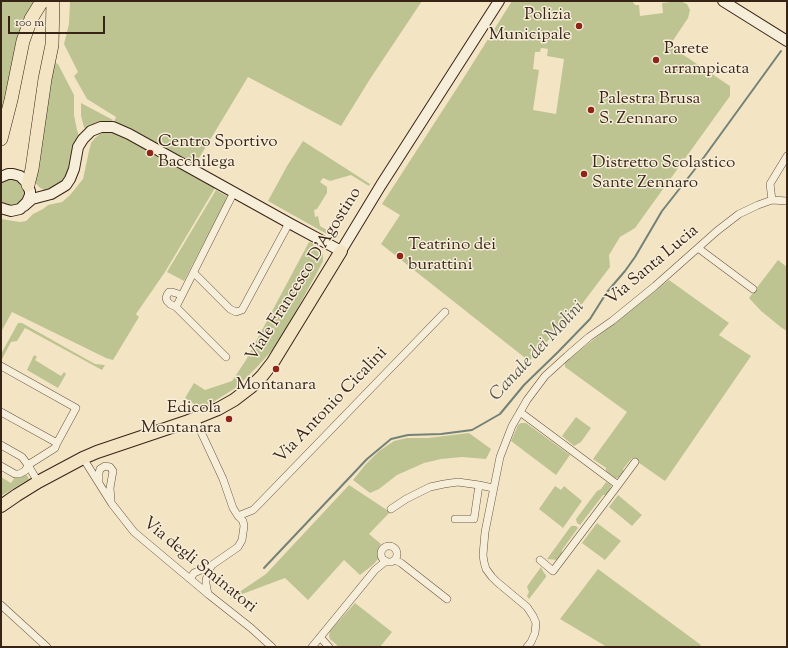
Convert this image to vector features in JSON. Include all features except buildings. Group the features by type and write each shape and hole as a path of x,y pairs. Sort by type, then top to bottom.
{"highway":[{"path":"1,139 11,100 22,40 31,19 42,1"},
{"path":"29,186 52,40 53,1"}],"main road":[{"name":"Viale Francesco D'Agostino","path":"1,506 17,494 83,458 195,419 234,400 262,376 279,353 341,251"}],"street":[{"name":"Viale Francesco D'Agostino","path":"341,251 398,158 499,1"},
{"path":"723,1 787,41"},
{"path":"1,208 12,211 19,209 32,199 51,194 66,185 70,179 75,164 78,147 83,139 91,131 101,127 113,127 129,134 341,251"},
{"path":"772,200 770,184 787,156"},
{"path":"1,177 8,174 16,175 24,178 29,186 38,192 57,191"},
{"path":"24,206 30,195 29,186"},
{"path":"176,307 234,192"},
{"name":"Via Santa Lucia","path":"527,647 535,633 535,619 527,607 497,582 486,569 483,555 485,532 500,457 512,426 520,412 545,376 566,356 655,286 717,231 739,214 758,205 772,200 787,201"},
{"path":"194,273 230,309 236,312 242,310 289,223"},
{"path":"698,248 753,289"},
{"path":"182,295 169,292 166,298 170,304 176,307 226,357"},
{"name":"Via Antonio Cicalini","path":"238,516 253,510 445,312"},
{"path":"1,366 76,408 56,443 55,448 28,465 25,471 19,474 15,474 1,466"},
{"path":"1,412 56,443"},
{"path":"520,412 618,485"},
{"path":"190,579 194,573 212,565 238,547 243,535 238,516 233,508 223,479 195,419"},
{"path":"1,445 22,457 38,482"},
{"name":"Via degli Sminatori","path":"83,458 112,504 134,532 251,628 271,647"},
{"path":"540,560 553,570 635,462"},
{"path":"99,484 100,469 105,466 110,467 113,471 110,488 112,504"},
{"path":"391,509 406,499 430,487 444,484 458,482 493,488"},
{"path":"455,519 474,519 479,485"},
{"path":"384,560 381,553 382,550 388,546 393,547 397,553 398,560 447,599"},
{"path":"384,560 391,562 398,560"},
{"path":"312,647 384,560"},
{"path":"208,594 206,580 212,565"},
{"path":"1,605 47,647"},
{"path":"320,637 329,647"},
{"path":"35,647 41,641"}],"green space":[{"path":"1,1 35,1 1,137"},
{"name":"Centro Sportivo Bacchilega","path":"67,1 422,1 370,79 341,126 248,77 193,168 218,183 165,272 136,314 139,317 113,360 12,312 1,332 1,219 20,222 26,221 33,214 48,205 62,202 70,195 83,179 91,143 100,134 105,132 109,133 116,117 87,99 74,76 78,72 64,44 69,24 70,2"},
{"path":"512,1 632,1 635,5 639,5 640,16 663,13 662,3 680,1 687,4 690,10 688,18 672,42 673,46 676,50 730,86 730,96 635,228 620,237 609,255 610,267 582,304 529,361 381,244 400,215 382,204","holes":["541,48 548,49 547,56 564,59 556,114 533,110 539,70 533,69 535,52 540,52"]},
{"path":"53,62 58,64 74,95 74,115 81,142 63,186 49,191 39,187 28,173"},
{"path":"81,103 113,120 102,123 87,132 81,116"},
{"path":"303,141 370,184 369,186 351,175 330,181 323,178 320,182 327,187 327,193 317,209 314,210 315,217 318,216 320,226 339,237 337,238 334,238 268,201 287,166"},
{"path":"9,178 20,181 25,190 22,201 13,206 5,205 1,202 1,182"},
{"path":"216,190 228,197 184,281 167,272"},
{"path":"309,242 317,245 321,250 323,254 323,261 284,333 274,348 237,387 210,404 200,408 185,398 194,383 205,390 232,381 246,360"},
{"path":"778,260 787,267 787,331 761,311 749,298"},
{"path":"669,280 729,323 719,335 751,356 665,481 632,458 623,469 624,472 620,477 615,478 606,471 606,468 593,459 627,412 565,367 565,362"},
{"path":"18,323 22,323 95,364 105,365 102,370 25,328 17,341 11,342 1,361 1,354"},
{"path":"34,355 37,357 35,360 61,376 64,372 66,374 58,388 27,370"},
{"path":"576,417 591,428 581,442 574,446 562,436"},
{"path":"521,423 526,423 570,455 556,475 511,441 518,425"},
{"path":"469,433 491,449 486,459 462,457 441,459 424,463 397,475 379,489 370,493 353,480 379,451 394,441 407,438 428,438"},
{"path":"26,474 29,479 1,496 1,477 11,483 15,477"},
{"path":"606,482 611,485 607,495 603,495 580,525 577,523 576,519 597,491 601,489"},
{"path":"349,485 390,512 369,534 381,544 378,549 378,559 374,564 360,575 344,560 308,600 285,578 229,599 266,574"},
{"path":"555,486 561,490 564,486 582,501 563,528 539,509"},
{"path":"618,495 642,515 632,526 609,507"},
{"path":"597,523 621,541 605,560 582,543"},
{"path":"571,526 576,526 578,528 562,550 558,560 547,559"},
{"path":"541,567 546,577 529,599 527,596 529,592 527,587"},
{"path":"598,569 701,645 699,647 607,647 560,619"},
{"path":"355,603 392,632 380,647 339,647 330,639 330,631"}],"waterway":[{"name":"Canale dei Molini","path":"264,568 367,459 391,439 408,435 441,434 472,430 500,414 524,385 590,319 607,292 635,257 662,211 699,164 781,51"}],"place":[{"name":"Polizia Municipale","path":"579,26"},
{"name":"Parete arrampicata","path":"656,60"},
{"name":"Palestra Brusa S. Zennaro","path":"591,110"},
{"name":"Centro Sportivo Bacchilega","path":"150,153"},
{"name":"Distretto Scolastico Sante Zennaro","path":"584,174"},
{"name":"Teatrino dei burattini","path":"400,256"},
{"name":"Montanara","path":"276,369"},
{"name":"Edicola Montanara","path":"229,419"}]}
